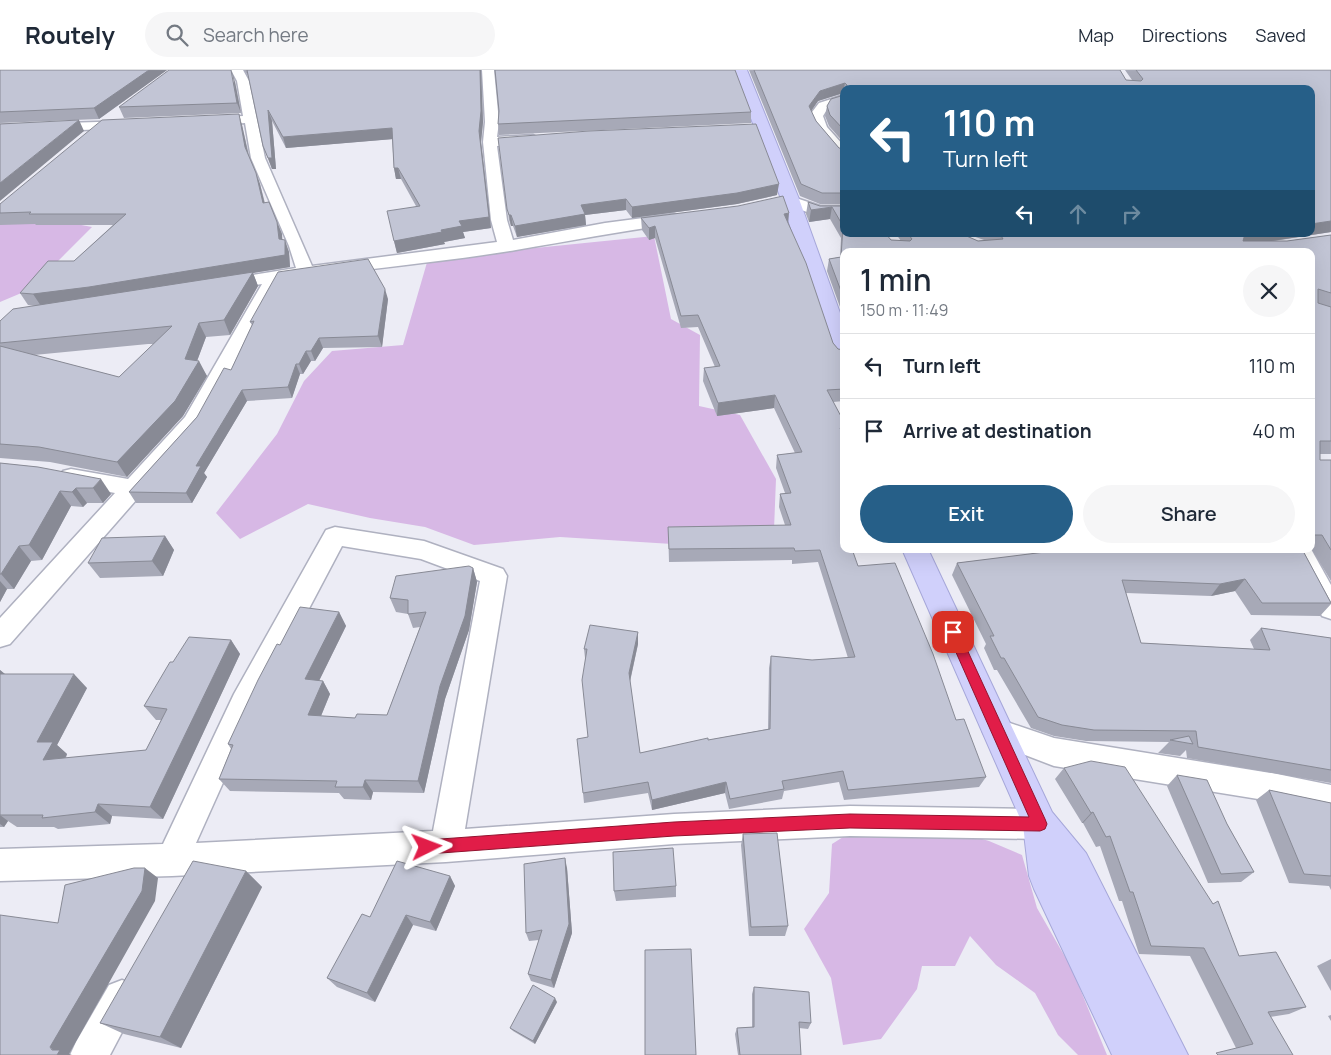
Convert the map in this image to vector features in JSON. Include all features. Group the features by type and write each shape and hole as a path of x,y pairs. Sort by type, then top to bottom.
{"main road":[{"path":"740,70 752,129 790,200 840,344"},
{"path":"917,553 1040,824 1073,866 1167,1055"},
{"path":"1040,824 1047,876 1134,1055"}],"street":[{"path":"236,70 243,81 258,158 297,246 306,272"},
{"path":"488,70 492,122 490,142 499,220 506,246"},
{"path":"840,99 832,100 820,107 816,116 821,128 840,150"},
{"path":"83,142 120,113"},
{"path":"196,122 251,119"},
{"path":"0,129 143,124"},
{"path":"490,142 547,138"},
{"path":"772,203 790,200 818,211 840,212"},
{"path":"207,288 306,272 506,246 605,228 689,217"},
{"path":"0,636 192,420 275,277"},
{"path":"47,473 132,488"},
{"path":"182,892 187,859 244,703 335,536 424,550 494,576 446,846"},
{"path":"1301,553 1331,609"},
{"path":"998,732 1054,752 1277,788 1331,800"},
{"path":"0,865 187,859 446,846 674,829 850,821 1040,824"},
{"path":"89,1055 139,968"}],"shaded area":[{"path":"44,218 92,227 55,264 38,286 0,302 0,219"},
{"path":"654,236 671,319 700,335 699,406 740,415 776,479 773,555 672,544 560,537 474,545 425,527 370,518 308,504 240,539 216,513 277,434 304,381 332,351 403,345 428,259"},
{"path":"870,820 952,830 989,841 1022,855 1037,908 1072,969 1107,1055 1078,1055 1058,1035 1035,993 996,965 970,936 955,966 922,966 917,989 881,1039 843,1045 831,978 804,929 829,893 832,844"}],"building":[{"path":"0,70 149,70 94,108 0,112"},
{"path":"169,70 231,70 237,103 119,107"},
{"path":"247,70 480,70 481,111 479,131 489,217 459,221 462,226 441,230 442,232 394,241 387,211 420,206 398,168 394,168 392,128 283,137 268,110 272,158 268,158 263,146"},
{"path":"495,70 735,70 751,112 498,124 499,111"},
{"path":"754,70 1120,70 1126,80 1141,81 1143,79 1136,70 1331,70 1331,221 1315,223 1315,85 847,85 845,83 820,91 809,106 816,121 840,148 840,193 822,193 801,184"},
{"path":"840,96 840,126 830,115 827,106 831,99"},
{"path":"239,114 245,147 256,173 263,203 269,202 277,222 279,239 285,240 285,255 89,287 33,294 20,293 48,261 74,261 126,214 0,213 0,204 102,120"},
{"path":"79,120 0,183 0,124"},
{"path":"756,124 779,184 737,193 632,207 626,199 581,205 585,214 515,226 511,215 509,215 498,138 589,131"},
{"path":"783,196 789,213 784,214 806,263 833,343 840,349 840,389 827,390 840,414 840,553 853,553 858,566 895,563 933,654 956,720 964,719 986,777 848,790 843,771 782,781 784,789 730,799 726,782 652,800 648,782 583,793 577,739 588,737 582,680 587,649 584,649 590,625 638,632 629,673 640,753 708,738 708,740 770,729 771,656 812,660 855,657 820,550 795,551 794,548 669,549 668,527 791,525 780,494 791,493 777,455 802,452 775,395 718,403 704,368 720,366 698,315 681,316 655,226 649,228 641,218 738,206"},
{"path":"808,202 820,206 840,206 840,221 832,207 811,210"},
{"path":"1331,235 1331,293 1318,289 1318,303 1331,307 1331,441 1320,441 1320,460 1331,460 1331,550 1322,535 1315,535 1315,248 842,248 842,237 888,237 891,240 910,241 912,239 910,237 969,237 978,241 1003,239 1002,237 1244,237 1243,241 1287,241"},
{"path":"840,257 840,288 829,259"},
{"path":"368,259 385,289 378,336 319,338 311,351 306,351 299,364 296,364 288,387 242,390 196,466 201,466 186,493 129,492 197,417 224,368 231,370 254,321 250,322 278,272"},
{"path":"253,272 224,320 199,323 185,359 199,361 175,401 117,462 39,447 0,444 0,346 119,377 172,326 0,343 0,321 13,309"},
{"path":"0,463 38,467 101,479 93,488 76,488 72,492 60,491 29,545 19,546 1,574 0,574"},
{"path":"165,536 152,561 88,563 102,538"},
{"path":"1037,553 1304,553 1331,603 1262,603 1245,579 1220,584 1122,580 1141,643 1270,650 1261,628 1331,638 1331,770 1198,747 1196,731 1094,730 1062,725 1038,717 1004,658 1001,658 990,636 994,636 957,563"},
{"path":"469,566 473,568 465,616 440,686 418,781 365,780 363,787 335,787 337,781 219,779 233,745 228,744 258,680 277,644 280,645 300,607 339,612 305,679 323,681 308,715 355,718 357,714 387,715 426,612 408,614 408,600 390,598 396,576"},
{"path":"189,637 231,640 150,807 98,804 95,812 42,818 43,815 0,815 0,674 74,674 37,742 53,742 43,760 146,750 167,709 144,706 170,662 173,662"},
{"path":"1189,736 1193,744 1170,740"},
{"path":"1091,761 1125,767 1213,904 1218,901 1239,956 1276,952 1306,1007 1268,1012 1293,1055 1218,1055 1216,1053 1253,1044 1204,948 1151,946 1133,892 1130,892 1110,836 1106,837 1093,812 1091,813 1064,768"},
{"path":"1177,775 1207,780 1227,824 1254,872 1221,874"},
{"path":"1269,790 1331,803 1331,876 1304,874"},
{"path":"777,833 788,926 751,927 743,834"},
{"path":"673,848 676,886 614,891 613,852"},
{"path":"565,858 569,924 551,980 528,974 542,930 526,933 524,864"},
{"path":"193,861 246,871 160,1037 100,1023"},
{"path":"397,861 450,876 430,922 406,915 367,993 327,978 362,914 370,917"},
{"path":"134,868 145,868 142,891 50,1047 52,1050 60,1050 57,1055 0,1055 0,915 58,923 65,885"},
{"path":"691,949 696,1055 645,1055 645,950"},
{"path":"533,985 555,998 533,1041 510,1028"},
{"path":"754,987 809,992 811,1023 799,1022 801,1055 740,1055 737,1028 754,1027"}],"route":[{"path":"427,847 674,829 870,820 1040,824 953,632"}]}
